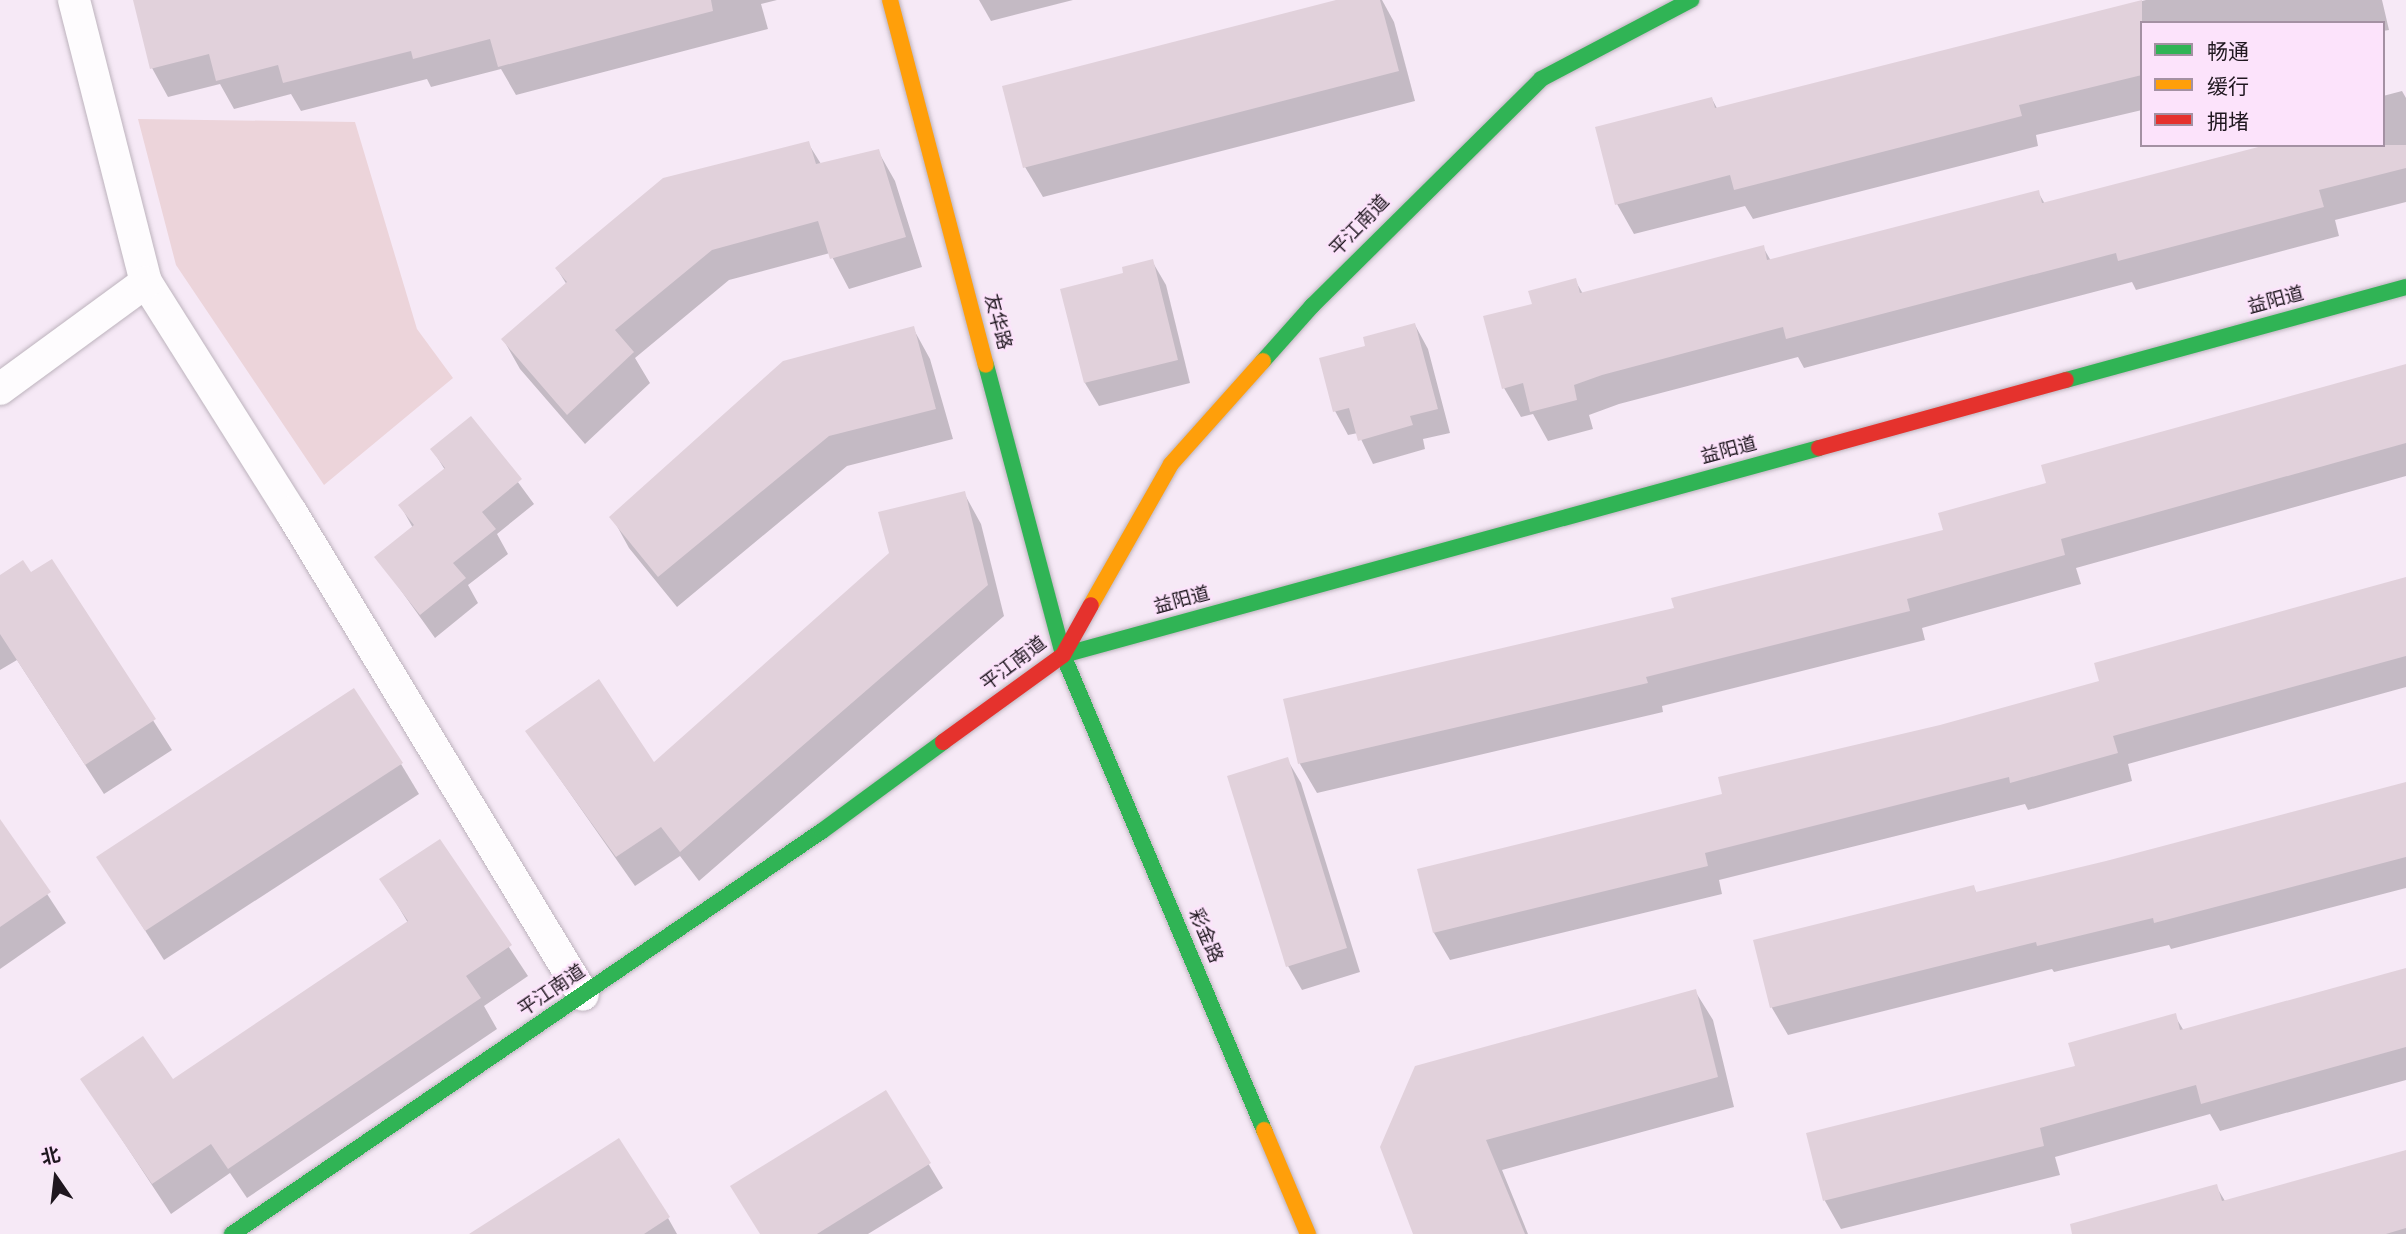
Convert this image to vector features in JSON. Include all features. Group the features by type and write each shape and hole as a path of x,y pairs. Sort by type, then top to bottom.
{"street":[{"path":"74,0 146,282 291,512 583,995"},
{"name":"友华路","path":"890,0 1063,655"},
{"name":"平江南道","path":"232,1234 822,831 1063,655 1171,464 1312,306 1541,79 1691,0"},
{"path":"0,389 146,282"},
{"name":"益阳道","path":"1063,655 2406,287"},
{"name":"彩金路","path":"1063,655 1308,1234"}],"shaded area":[{"path":"138,119 355,122 417,329 453,378 324,485 176,265"}],"building":[{"path":"133,0 711,0 713,11 498,67 490,39 413,59 411,51 283,83 278,65 216,81 209,54 150,69"},
{"path":"1336,0 1380,0 1399,71 1023,168 1002,86"},
{"path":"2142,0 2140,75 2019,105 2022,116 1734,190 1730,175 1615,205 1595,127 1712,97 1715,108"},
{"path":"809,141 816,164 879,149 906,237 830,259 818,221 712,250 615,330 634,352 567,415 501,339 567,282 555,268 663,178"},
{"path":"2406,145 2406,168 2319,190 2324,207 2118,261 2116,253 1786,339 1783,327 1602,375 1574,385 1577,400 1530,412 1523,383 1502,389 1483,316 1532,304 1528,291 1576,278 1580,293 1764,245 1767,260 2039,190 2042,203 2258,147"},
{"path":"1153,259 1178,360 1084,383 1060,289 1123,273 1122,267"},
{"path":"1415,323 1438,409 1410,416 1413,425 1358,441 1349,408 1333,412 1319,358 1365,346 1363,337"},
{"path":"914,326 936,409 829,436 658,577 609,517 783,361"},
{"path":"2406,364 2406,443 2061,539 2065,555 1907,599 1910,611 1646,677 1648,683 1298,764 1283,699 1674,608 1671,598 1943,530 1938,513 2046,483 2041,465"},
{"path":"471,416 522,479 482,512 496,529 453,563 466,578 420,615 374,557 414,525 398,505 445,468 430,449"},
{"path":"965,491 988,585 680,852 661,827 616,857 525,731 599,679 654,762 889,553 878,512"},
{"path":"52,559 156,719 85,765 0,634 0,575 23,560 31,572"},
{"path":"2406,577 2406,656 2113,736 2118,753 2010,783 2009,777 1705,853 1708,866 1433,933 1417,869 1722,794 1718,777 1940,725 2099,681 2094,663"},
{"path":"354,688 403,763 145,931 96,857"},
{"path":"1288,757 1347,948 1286,967 1227,776"},
{"path":"2406,782 2406,857 2154,923 2153,918 2037,946 2036,942 1770,1008 1753,940 1974,885 1976,892 2106,861"},
{"path":"0,819 51,892 0,927"},
{"path":"440,839 512,945 466,976 481,998 228,1169 211,1144 152,1184 80,1079 143,1036 173,1079 408,921 379,879"},
{"path":"2406,968 2406,1047 2201,1104 2196,1085 2040,1128 2044,1146 1823,1201 1806,1133 2075,1066 2068,1043 2176,1013 2180,1030"},
{"path":"1696,989 1718,1077 1486,1140 1525,1234 1413,1234 1380,1147 1415,1066"},
{"path":"886,1090 931,1163 817,1234 760,1234 730,1186"},
{"path":"619,1138 670,1217 644,1234 469,1234"},
{"path":"2406,1150 2406,1228 2386,1234 2072,1234 2070,1224 2217,1184 2222,1201"}],"traffic: fast":[{"path":"1263,361 1312,306 1541,79 1691,0"},
{"path":"2066,380 2406,287"},
{"path":"986,365 1063,655 1264,1130"},
{"path":"1063,655 1819,448"},
{"path":"232,1234 822,831 943,742"}],"traffic: slow":[{"path":"890,0 986,365"},
{"path":"1091,605 1171,464 1263,361"},
{"path":"1264,1130 1308,1234"}],"traffic: jam":[{"path":"1819,448 2066,380"},
{"path":"943,742 1063,655 1091,605"}]}
